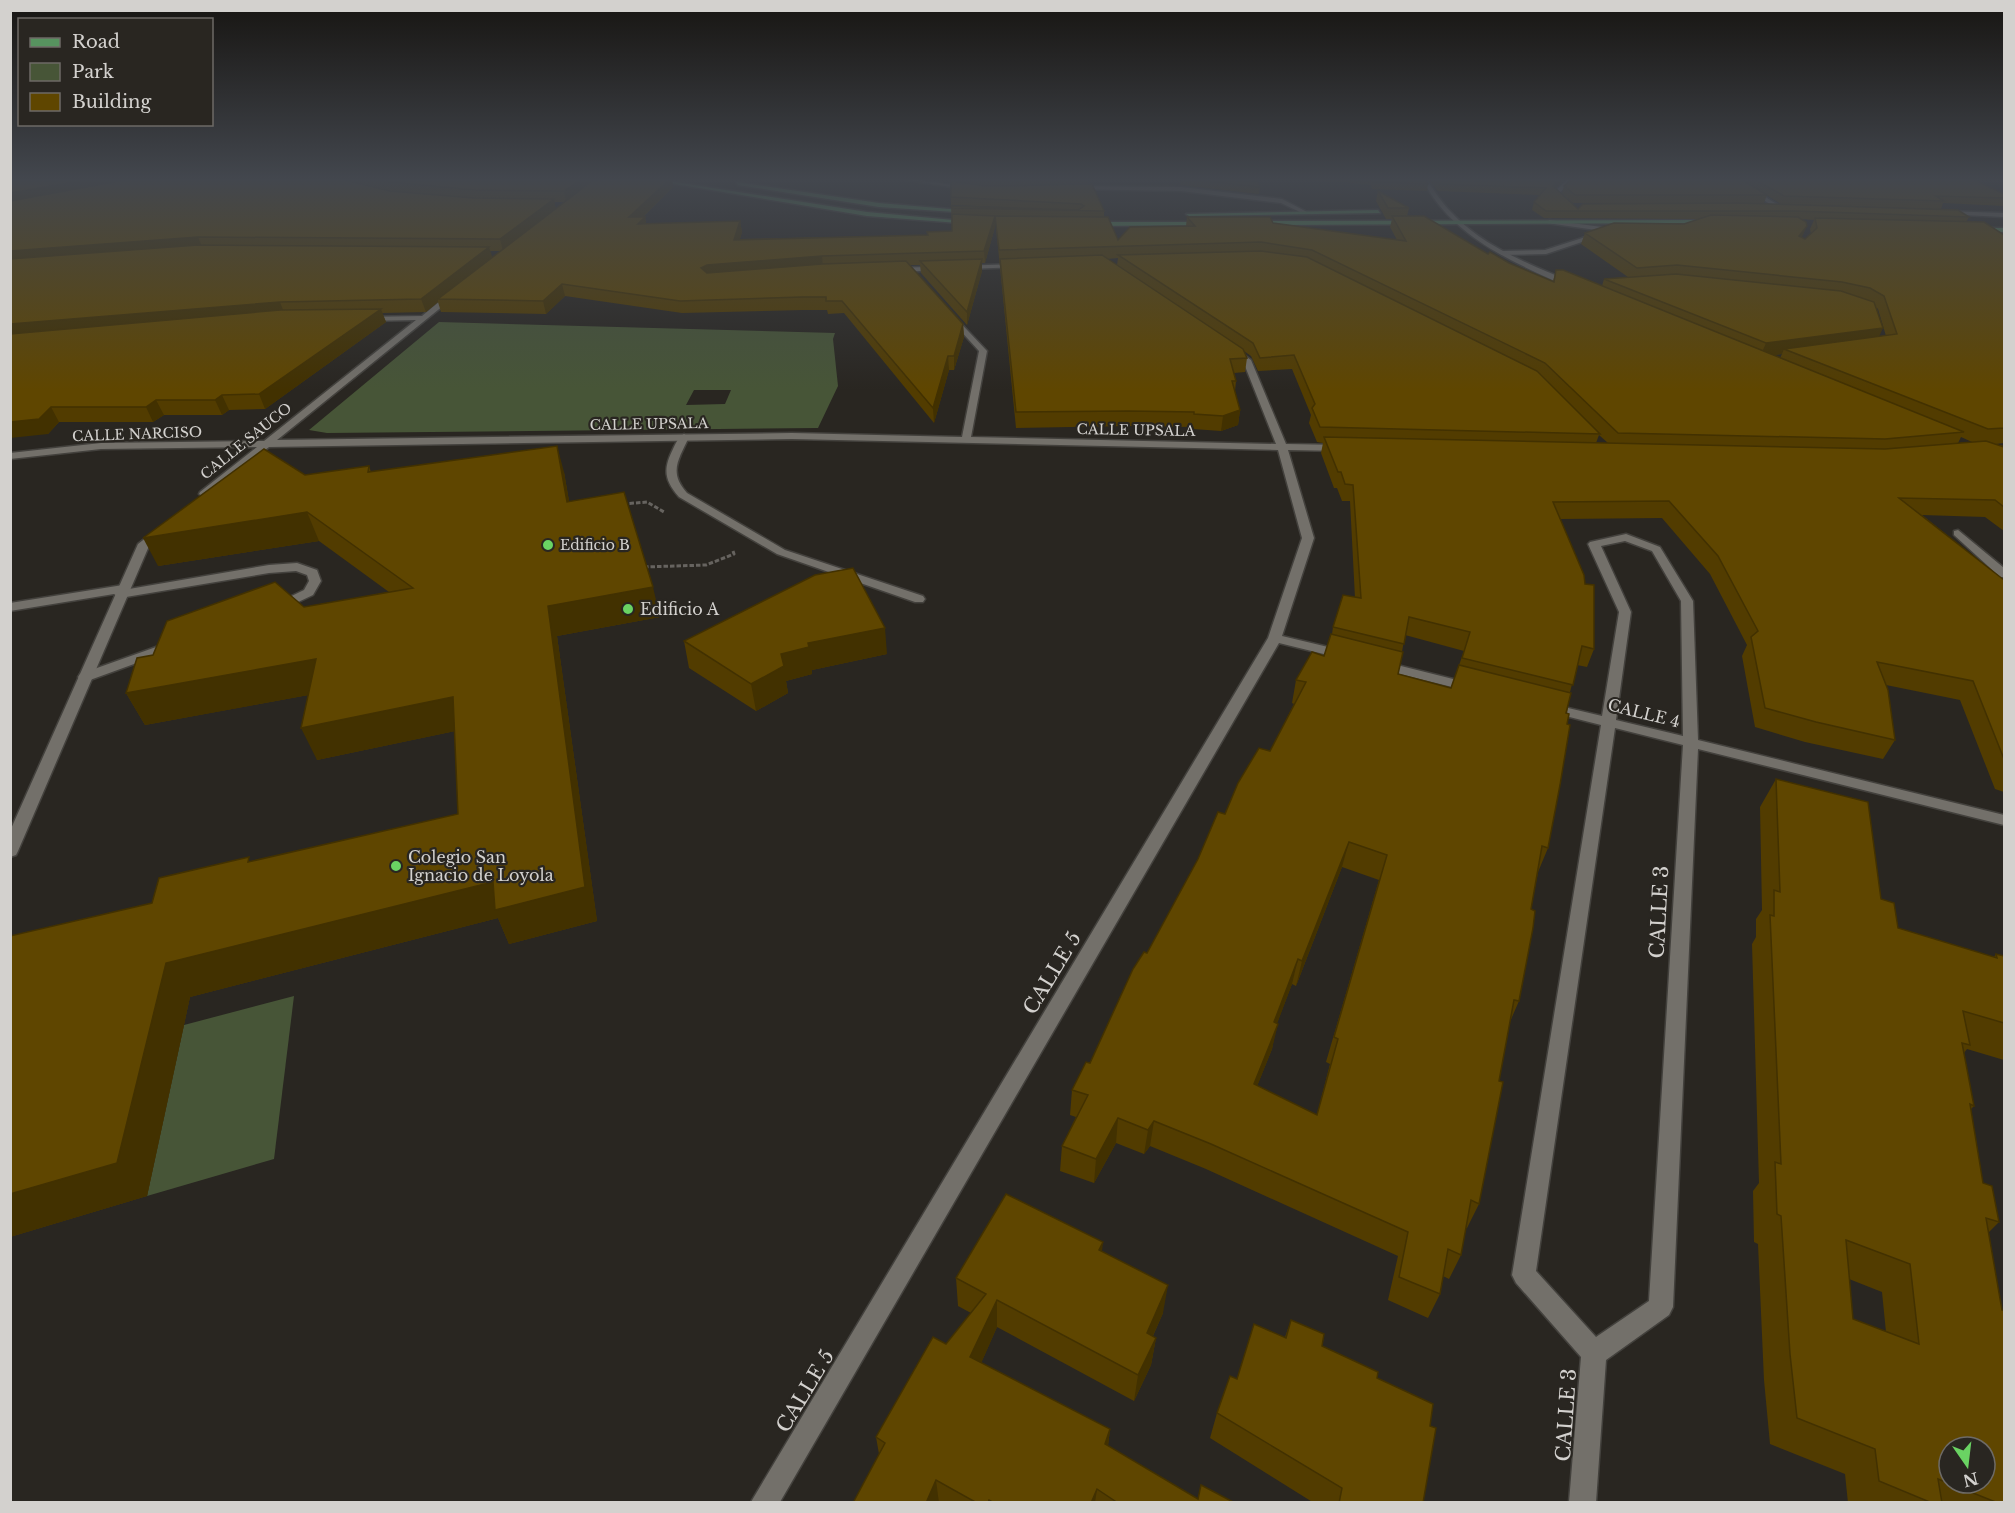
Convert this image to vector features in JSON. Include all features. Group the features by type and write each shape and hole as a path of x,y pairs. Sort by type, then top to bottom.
{"street":[{"path":"1497,250 1579,288"},
{"path":"1502,253 1546,252 1554,250"},
{"path":"888,270 1023,266"},
{"path":"910,269 917,277"},
{"name":"CALLE SAUCO","path":"198,499 468,283"},
{"path":"946,310 983,351 966,440"},
{"path":"354,319 423,318"},
{"name":"CALLE 5","path":"765,1503 1275,638 1308,538 1282,447 1247,360 1218,340"},
{"name":"CALLE UPSALA","path":"266,443 792,436 1358,449"},
{"path":"684,437 669,470 671,484 683,495 781,552 919,599"},
{"name":"CALLE NARCISO","path":"10,456 101,446 266,443"},
{"path":"10,851 144,544 171,521"},
{"path":"1958,533 2004,574"},
{"name":"CALLE 3","path":"1582,1503 1594,1353 1661,1307 1691,743 1687,601 1656,549 1626,537 1594,544 1625,612 1608,722"},
{"path":"10,607 269,569 297,567 313,573 315,581 309,592 286,604 263,612"},
{"path":"1275,638 1486,691"},
{"path":"85,677 185,641"},
{"name":"CALLE 4","path":"1530,703 2004,820"},
{"path":"1594,1353 1524,1275 1608,722"}],"path":[{"path":"614,505 647,502 666,513"},
{"path":"641,567 706,565 734,554 724,545"}],"green space":[{"path":"439,322 835,333 833,339 838,386 818,428 327,433 309,430","holes":["694,390 731,390 725,404 686,405"]},
{"path":"294,996 274,1159 147,1196 184,1025"}],"building":[{"path":"136,250 486,250 421,299 280,302 10,324 10,259"},
{"path":"502,250 984,250 822,256 707,265 701,268 707,273 822,264 906,261 963,324 954,356 948,356 933,408 842,301 826,301 826,297 680,301 562,284 543,301 438,299"},
{"path":"1309,250 1481,250 1554,282 1556,270 1563,270 1964,432 1885,439 1618,433 1545,363"},
{"path":"1610,250 2004,250 2004,428 1988,429 1784,349 1897,334 1884,296 1870,288 1842,282 1677,265 1637,268"},
{"path":"1261,251 1307,257 1537,371 1600,434 1320,427 1312,408 1315,404 1294,355 1260,358 1253,343 1118,255"},
{"path":"1102,255 1243,349 1247,358 1230,359 1236,381 1232,381 1240,410 1223,416 1194,414 1194,412 1016,412 1000,259"},
{"path":"982,259 967,312 920,261"},
{"path":"1676,274 1841,291 1874,302 1883,328 1766,343 1604,279"},
{"path":"381,309 259,394 222,395 215,400 156,400 146,407 51,407 39,419 10,422 10,334 280,310"},
{"path":"1324,437 1885,449 1986,441 2004,447 2004,507 1995,500 1899,498 2004,580 2004,759 1973,681 1877,662 1888,690 1895,740 1765,708 1751,637 1758,631 1718,556 1669,501 1553,502 1584,575 1585,584 1594,585 1594,649 1582,646 1573,685 1462,658 1470,632 1409,617 1404,644 1333,627 1343,595 1361,598 1353,485 1345,484"},
{"path":"557,446 567,502 624,492 653,587 548,606 585,887 495,910 493,882 166,963 117,1163 10,1194 10,936 152,903 159,878 249,857 248,862 458,814 453,697 301,728 316,659 126,693 137,658 153,655 167,621 275,582 304,607 413,588 307,512 143,538 264,449 305,475 369,466 368,472"},
{"path":"853,568 885,628 808,643 809,647 781,654 784,666 751,684 684,641 815,575"},
{"path":"1331,634 1403,652 1398,674 1451,688 1459,665 1571,693 1566,713 1569,714 1567,724 1570,725 1560,785 1548,848 1542,846 1531,909 1535,911 1533,928 1519,1001 1514,1000 1499,1081 1503,1082 1479,1204 1471,1200 1461,1255 1448,1249 1440,1294 1399,1277 1408,1232 1154,1121 1148,1130 1118,1118 1096,1159 1062,1146 1088,1095 1072,1090 1086,1062 1090,1063 1133,969 1144,952 1147,953 1198,859 1218,812 1225,814 1238,783 1259,748 1270,751 1306,682 1296,680 1312,652 1324,656","holes":["1349,842 1387,855 1334,1037 1338,1039 1317,1115 1254,1084 1278,1024 1274,1022 1298,959 1302,961"]},
{"path":"1776,779 1868,802 1881,899 1894,903 1898,928 1997,958 1996,954 2004,956 2004,1023 1963,1011 1970,1045 1962,1043 1974,1106 1970,1104 1983,1183 1992,1186 1999,1222 1986,1218 2002,1310 2004,1310 2004,1503 1978,1495 1997,1495 1997,1435 1937,1435 1937,1495 1941,1495 1942,1503 1932,1503 1879,1481 1875,1449 1797,1418 1790,1354 1781,1216 1777,1214 1775,1162 1781,1164 1770,915 1774,916 1774,890 1780,892","holes":["1846,1240 1910,1264 1919,1344 1853,1319"]},
{"path":"1006,1194 1103,1242 1099,1250 1168,1285 1147,1333 1156,1338 1138,1375 997,1300 970,1357 1110,1429 1105,1444 1198,1499 1201,1485 1235,1503 1118,1503 1097,1489 1091,1503 994,1503 989,1500 988,1503 977,1503 936,1480 926,1503 853,1503 885,1443 876,1437 933,1337 946,1344 986,1294 956,1278"},
{"path":"1291,1320 1324,1334 1322,1346 1378,1372 1377,1378 1433,1404 1430,1426 1436,1428 1423,1503 1339,1503 1342,1488 1217,1413 1230,1376 1237,1379 1254,1324 1286,1338"}],"place":[{"name":"Edificio B","path":"548,545"},
{"name":"Edificio A","path":"628,609"},
{"name":"Colegio San Ignacio de Loyola","path":"396,866"}]}
